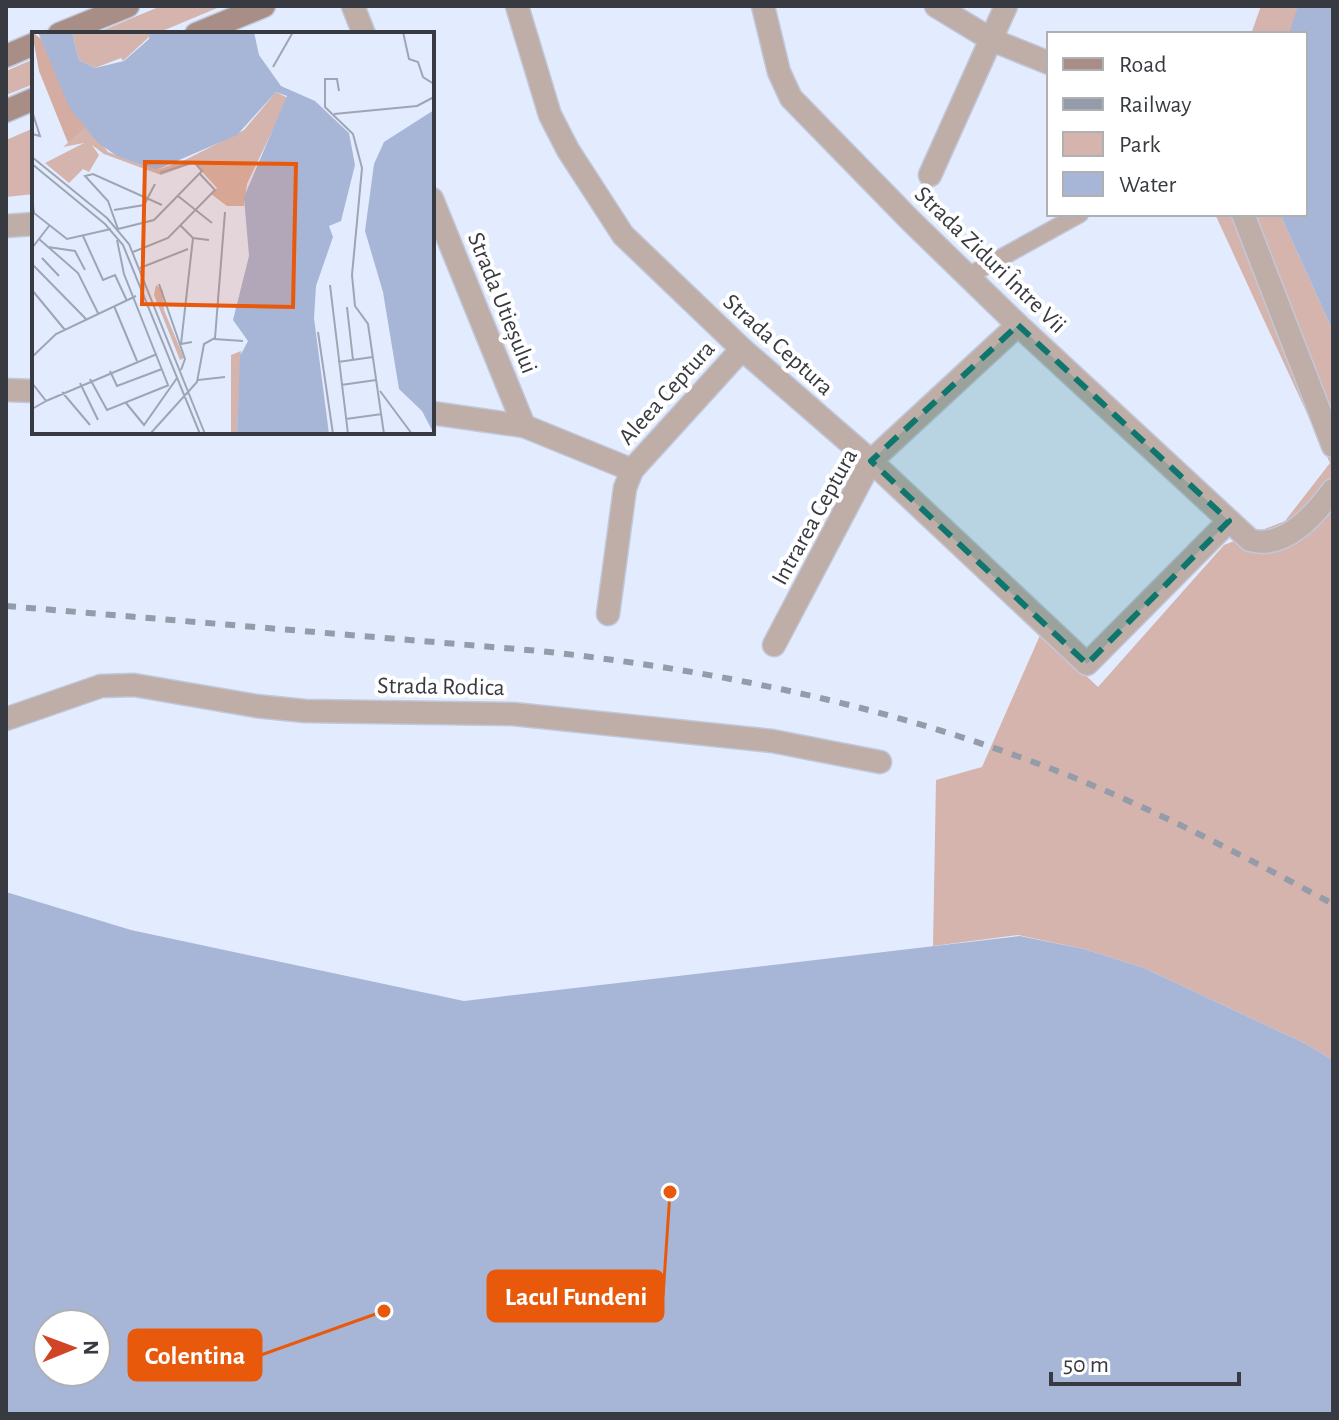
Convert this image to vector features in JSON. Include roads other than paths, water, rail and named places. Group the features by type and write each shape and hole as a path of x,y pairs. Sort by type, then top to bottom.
{"main road":[{"path":"64,32 128,6"},
{"path":"201,32 257,9"},
{"path":"242,32 257,9"},
{"path":"6,56 32,45"},
{"path":"6,111 32,100"}],"street":[{"path":"353,6 363,32"},
{"name":"Strada Ceptura","path":"517,6 550,115 603,208 643,257 742,349 871,461 1087,664 1229,521"},
{"name":"Strada Ziduri Între Vii","path":"763,6 779,72 791,98 1018,325 1250,540 1262,543 1287,535 1333,490"},
{"path":"936,6 992,40 1047,62"},
{"path":"930,175 1006,6"},
{"name":"Strada Utieșului","path":"434,204 524,426"},
{"path":"968,276 1076,216"},
{"path":"1244,216 1333,446"},
{"path":"6,226 32,224"},
{"name":"Intrarea Ceptura","path":"774,645 871,461 1018,325"},
{"name":"Aleea Ceptura","path":"608,614 625,488 632,470 742,349"},
{"path":"6,390 32,391"},
{"path":"434,413 524,426 632,470"},
{"name":"Strada Rodica","path":"6,719 101,686 134,685 256,706 305,711 513,714 772,741 880,762"}],"water":[{"path":"1298,6 1333,6 1333,331 1281,216 1307,216 1307,32 1290,32"},
{"path":"6,892 131,930 464,1001 1020,936 1084,949 1144,968 1304,1043 1333,1060 1333,1414 6,1414"}],"railway":[{"path":"6,606 540,651 678,670 816,697 950,734 1082,781 1178,824 1333,904"}],"place":[{"name":"Lacul Fundeni","path":"670,1192"},
{"name":"Colentina","path":"384,1311"}]}
